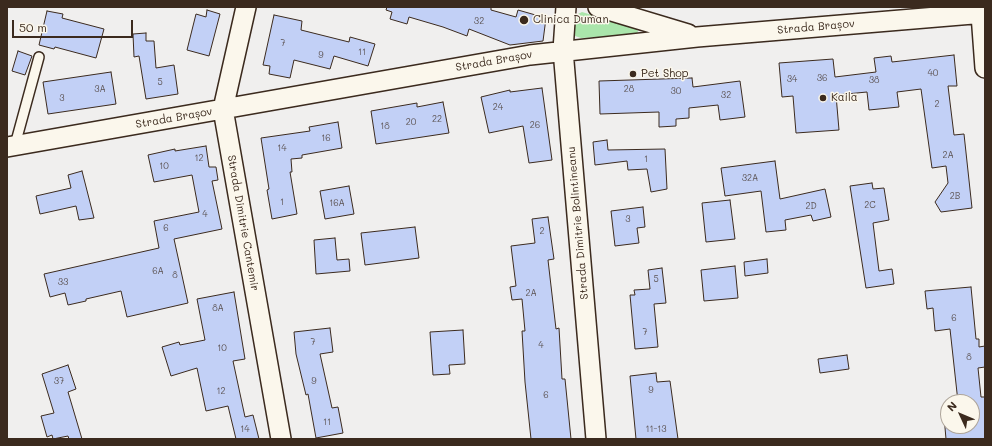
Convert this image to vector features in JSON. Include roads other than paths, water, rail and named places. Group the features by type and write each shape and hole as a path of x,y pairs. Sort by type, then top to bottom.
{"street":[{"name":"Strada Dimitrie Cantemir","path":"246,7 223,109 281,439"},
{"name":"Strada Dimitrie Bolintineanu","path":"566,7 563,50 596,439"},
{"path":"598,7 697,37"},
{"name":"Strada Brașov","path":"11,146 563,50 697,37 983,14"},
{"path":"983,14 985,68"}],"lane":[{"path":"11,146 39,57"}],"place":[{"name":"Clinica Duman","path":"524,20"},
{"name":"Pet Shop","path":"633,74"},
{"name":"Kaila","path":"823,98"}]}
